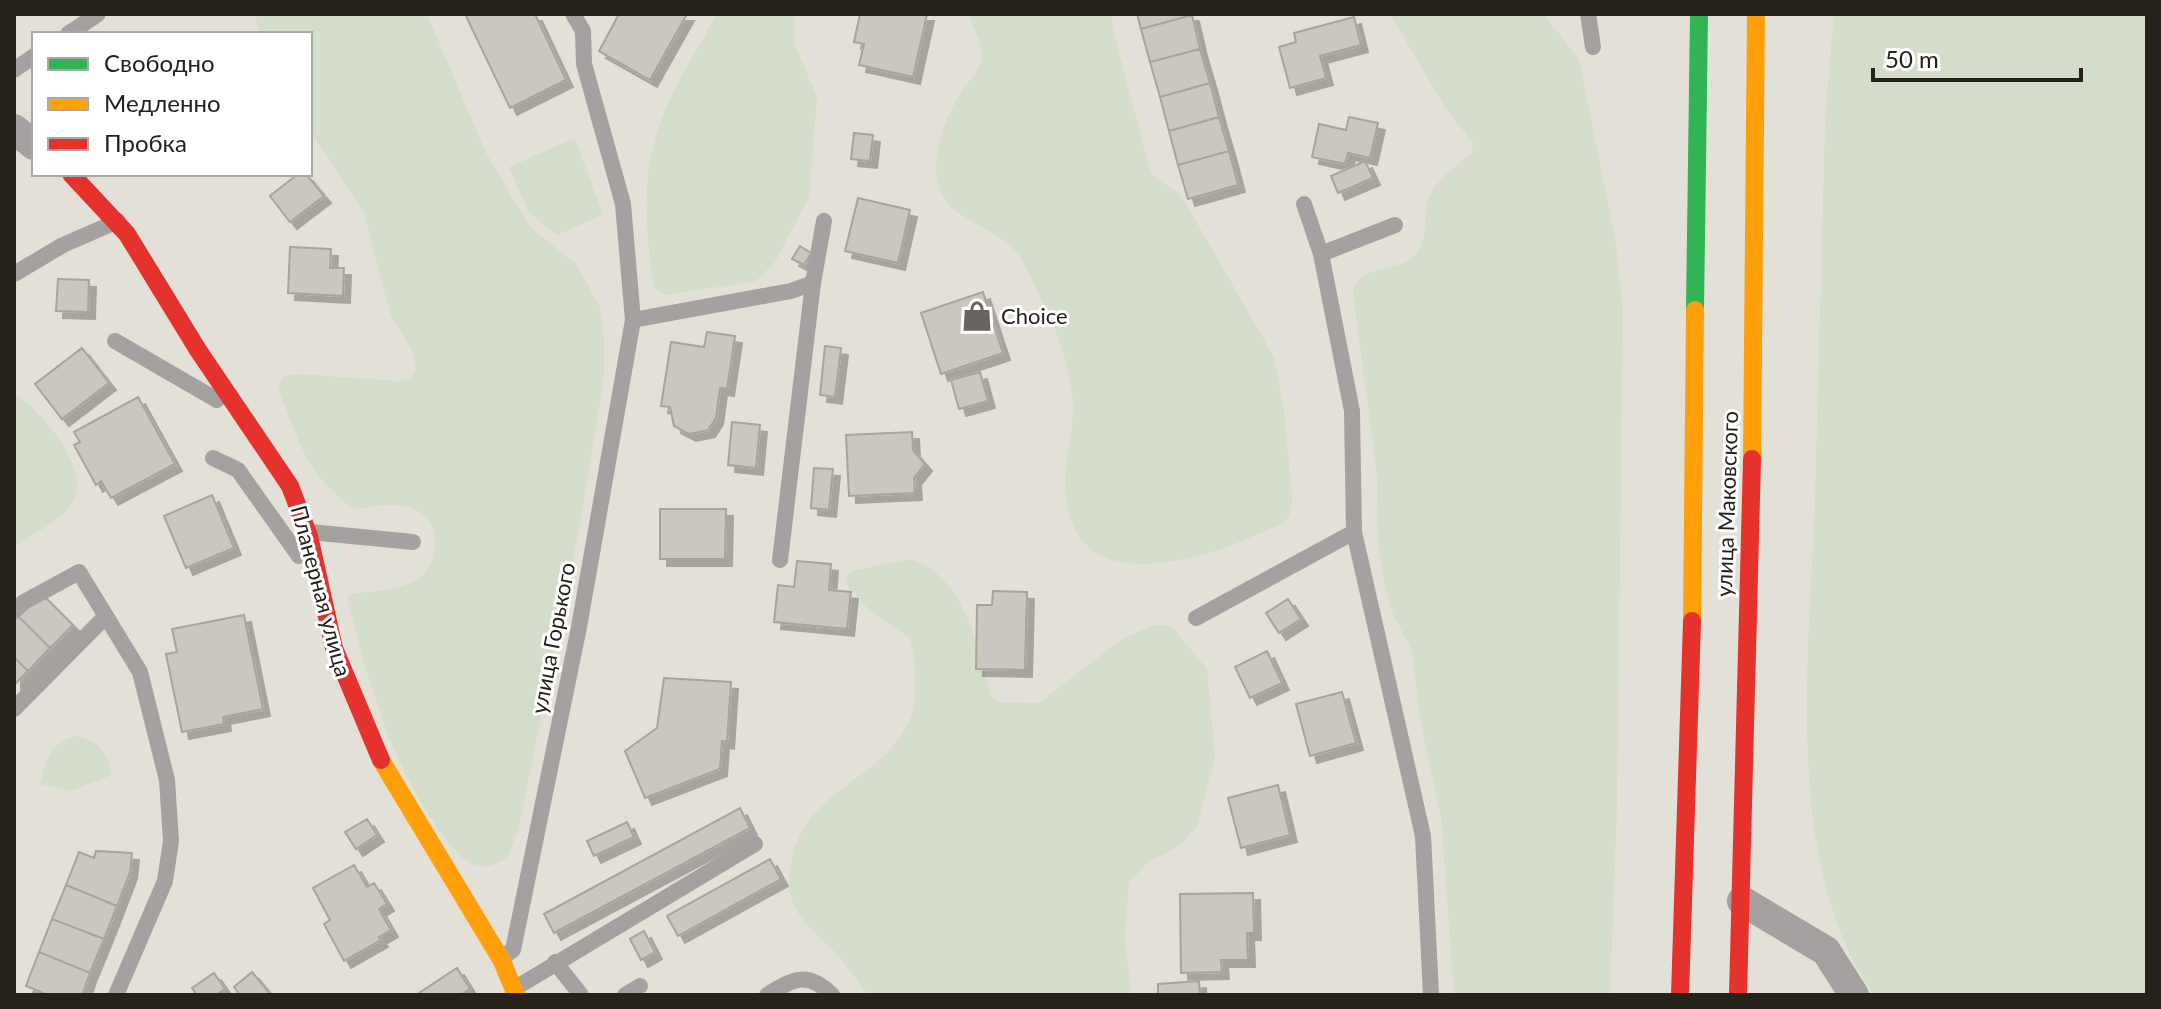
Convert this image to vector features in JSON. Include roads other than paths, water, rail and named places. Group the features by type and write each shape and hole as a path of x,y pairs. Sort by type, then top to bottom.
{"main road":[{"name":"улица Маковского","path":"1680,995 1691,674 1699,14"},
{"name":"улица Маковского","path":"1738,995 1755,369 1756,14"},
{"name":"Планерная улица","path":"73,176 119,221 284,476 308,532 315,577 348,688 405,804 502,958 517,991"}],"street":[{"path":"14,129 32,143"},
{"path":"1742,901 1826,951 1854,995"}],"lane":[{"path":"71,32 98,14"},
{"path":"573,14 583,31 593,14"},
{"path":"1588,14 1593,47"},
{"name":"улица Горького","path":"502,958 513,950 579,627 633,320 623,204 584,64 583,31"},
{"path":"14,70 32,57"},
{"path":"1304,204 1321,254 1352,411 1354,532 1423,836 1431,995"},
{"path":"14,274 63,245 119,221"},
{"path":"780,560 813,283 824,221"},
{"path":"1321,254 1395,225"},
{"path":"633,320 791,291 813,283"},
{"path":"115,341 219,402 235,404"},
{"path":"213,458 238,470 315,577"},
{"path":"308,532 413,542"},
{"path":"1196,618 1354,532"},
{"path":"14,611 24,602 79,572 140,672 167,780 171,841 160,898 116,995"},
{"path":"14,709 106,616"},
{"path":"517,991 555,962 755,844"},
{"path":"555,962 581,995"},
{"path":"767,995 790,981 805,980 816,981 832,995"},
{"path":"625,995 640,986"}],"place":[{"name":"Choice","path":"977,316"}]}
